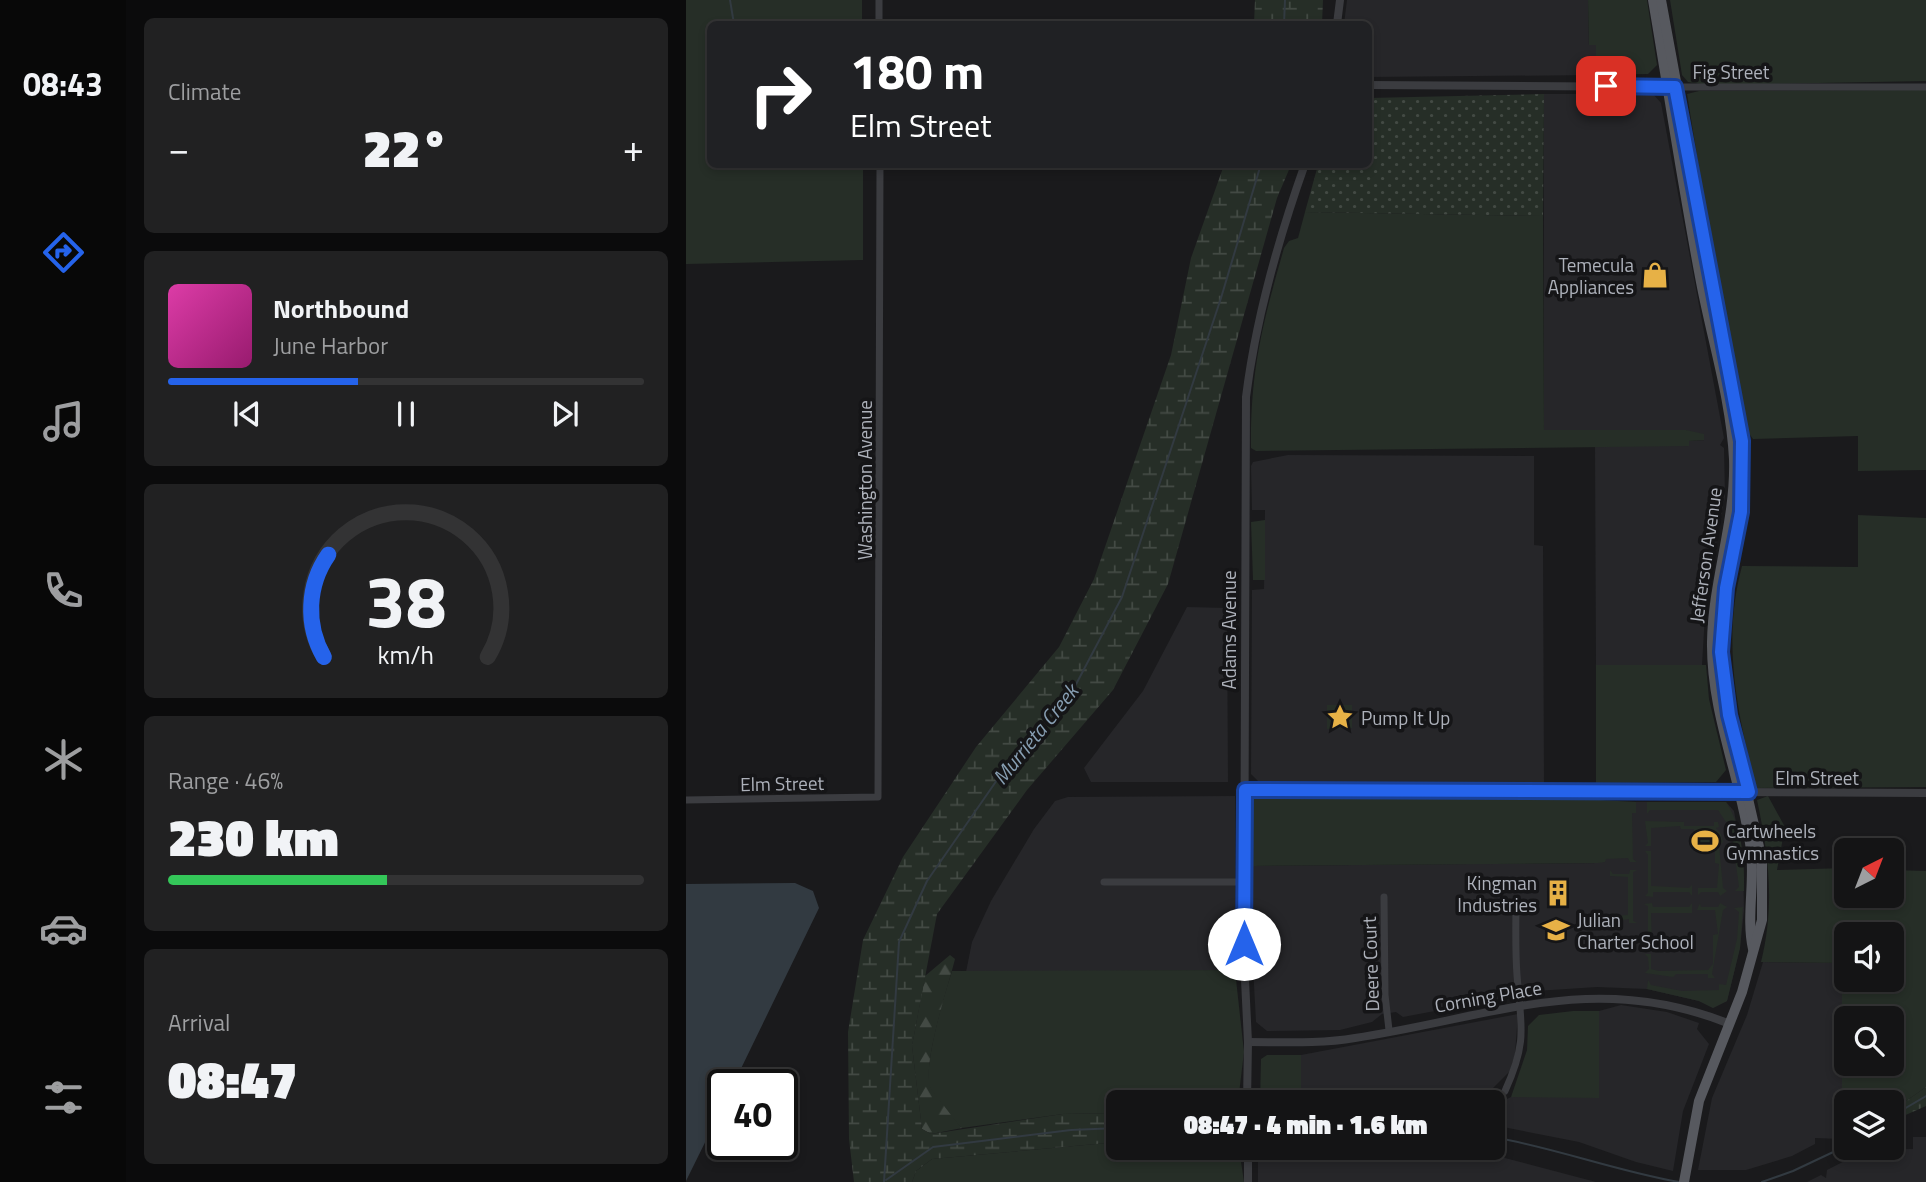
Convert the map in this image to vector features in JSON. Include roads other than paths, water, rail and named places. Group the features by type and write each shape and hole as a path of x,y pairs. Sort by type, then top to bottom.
{"main road":[{"name":"Jefferson Avenue","path":"1653,0 1742,441 1739,531 1721,630 1721,652 1743,792"},
{"name":"Jefferson Avenue","path":"1661,0 1697,261 1730,425 1734,460 1732,508 1714,607 1714,681 1762,860 1763,892 1759,936 1730,1024 1699,1101 1684,1177"},
{"path":"1697,261 1703,266 1716,307"},
{"path":"1714,607 1717,608 1721,652"}],"street":[{"path":"879,0 879,21"},
{"path":"1337,21 1340,0"},
{"name":"Fig Street","path":"1372,85 1926,87"},
{"name":"Washington Avenue","path":"878,797 880,168"},
{"name":"Adams Avenue","path":"1247,1090 1244,958 1246,397 1253,346 1267,287 1304,168"},
{"name":"Elm Street","path":"1245,790 1926,793"},
{"name":"Elm Street","path":"686,800 878,797"},
{"path":"1104,882 1244,882"},
{"name":"Deere Court","path":"1384,897 1385,995 1389,1030"},
{"path":"1505,1091 1522,1049 1516,898"},
{"name":"Corning Place","path":"1248,1042 1354,1038 1589,996 1692,1009 1730,1024"},
{"path":"1248,1160 1248,1182"}],"waterway":[{"path":"730,0 734,21"},
{"name":"Murrieta Creek","path":"1284,21 1285,0"},
{"name":"Murrieta Creek","path":"884,1182 899,942 927,881 1006,767 1073,690 1122,597 1221,298 1260,168"},
{"path":"1904,1109 1926,1096"},
{"path":"886,1180 933,1147 1071,1130 1106,1129"},
{"path":"1505,1140 1679,1182"},
{"path":"1762,1182 1834,1152"}],"place":[{"name":"Temecula Appliances","path":"1655,275"},
{"name":"Pump It Up","path":"1340,717"},
{"name":"Cartwheels Gymnastics","path":"1705,841"},
{"name":"Kingman Industries","path":"1558,893"},
{"name":"Julian Charter School","path":"1556,930"}]}
